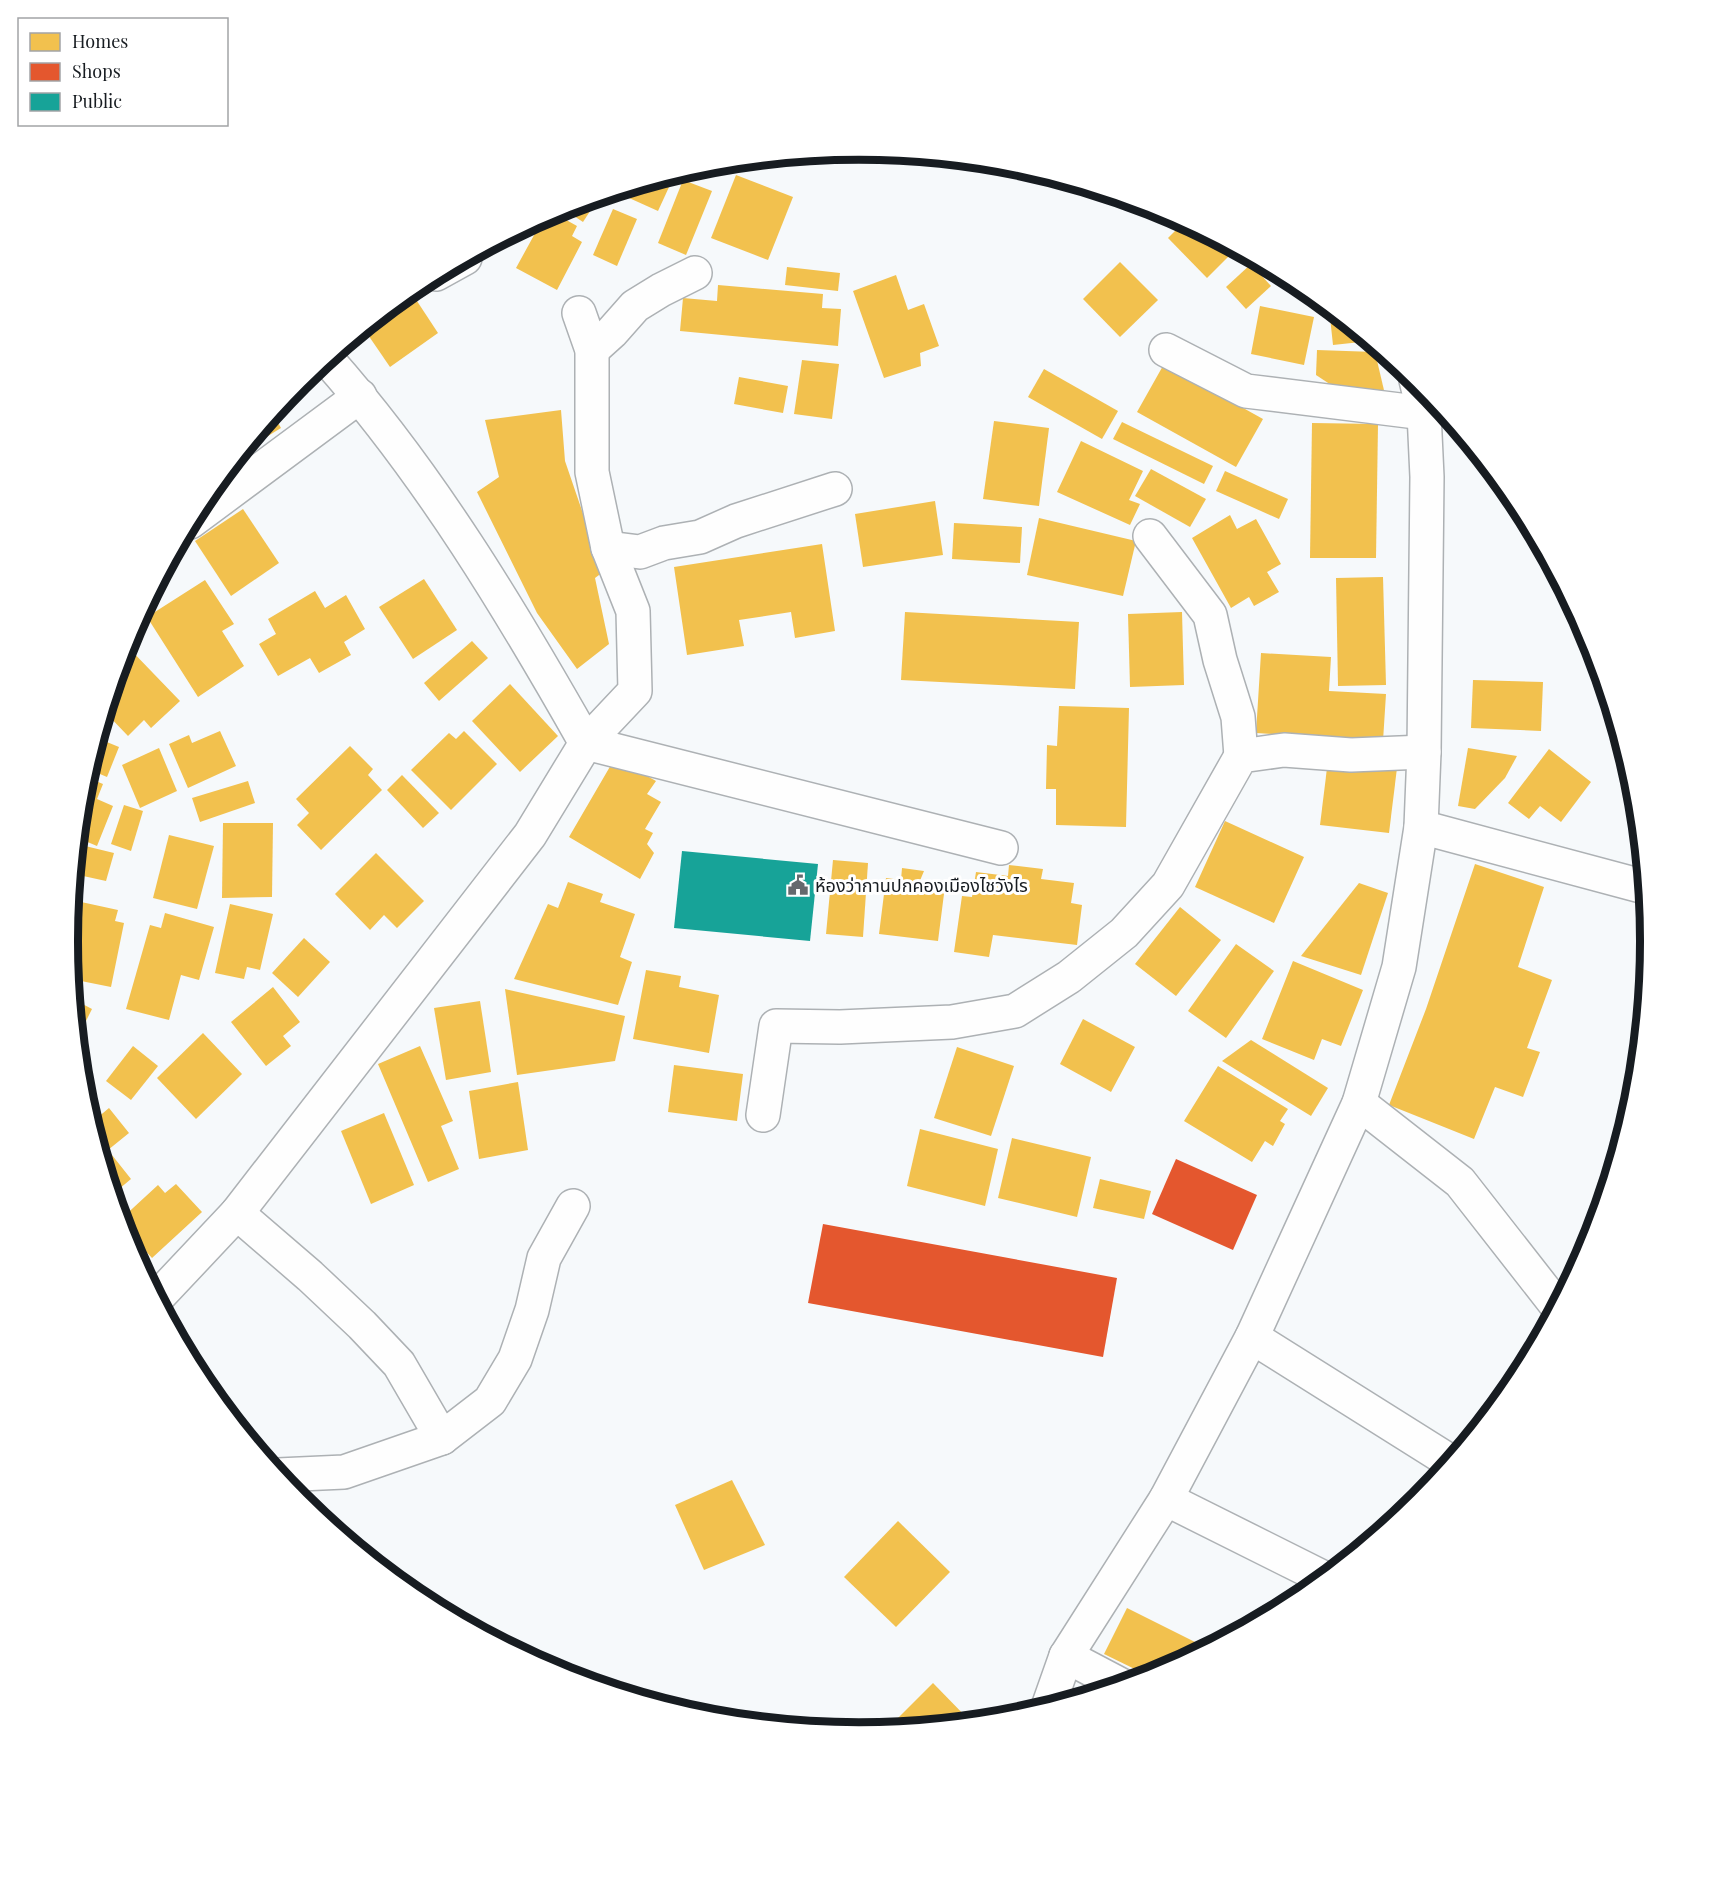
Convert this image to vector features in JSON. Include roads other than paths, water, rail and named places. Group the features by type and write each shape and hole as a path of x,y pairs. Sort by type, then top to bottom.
{"street":[{"path":"592,350 635,306 695,273"},
{"path":"162,1292 237,1213 530,835 586,743 635,691 633,611 608,548 592,472 592,350 579,313"},
{"path":"1166,350 1246,391 1424,413"},
{"path":"333,365 360,396 448,515 550,680 586,743 1001,848"},
{"path":"210,507 360,396"},
{"path":"1051,1698 1066,1656 1166,1499 1252,1337 1359,1103 1398,967 1421,827 1424,752 1427,477 1424,413 1421,399"},
{"path":"608,548 640,552 664,543 700,537 736,521 835,489"},
{"path":"763,1115 776,1026 840,1027 951,1022 1015,1011 1069,977 1124,933 1168,885 1241,756 1238,717 1220,660 1210,615 1150,536"},
{"path":"1241,756 1284,750 1352,755 1424,752"},
{"path":"1421,827 1638,885"},
{"path":"1359,1103 1460,1182 1552,1300"},
{"path":"289,1474 344,1472 442,1438 490,1401 515,1359 532,1310 544,1258 573,1206"},
{"path":"237,1213 310,1276 399,1364 442,1438"},
{"path":"1252,1337 1444,1458"},
{"path":"1166,1499 1316,1574"},
{"path":"1066,1656 1113,1680"}],"place":[{"name":"ห้องว่ากานปกคองเมืองไชวังไร","path":"798,885"}]}
